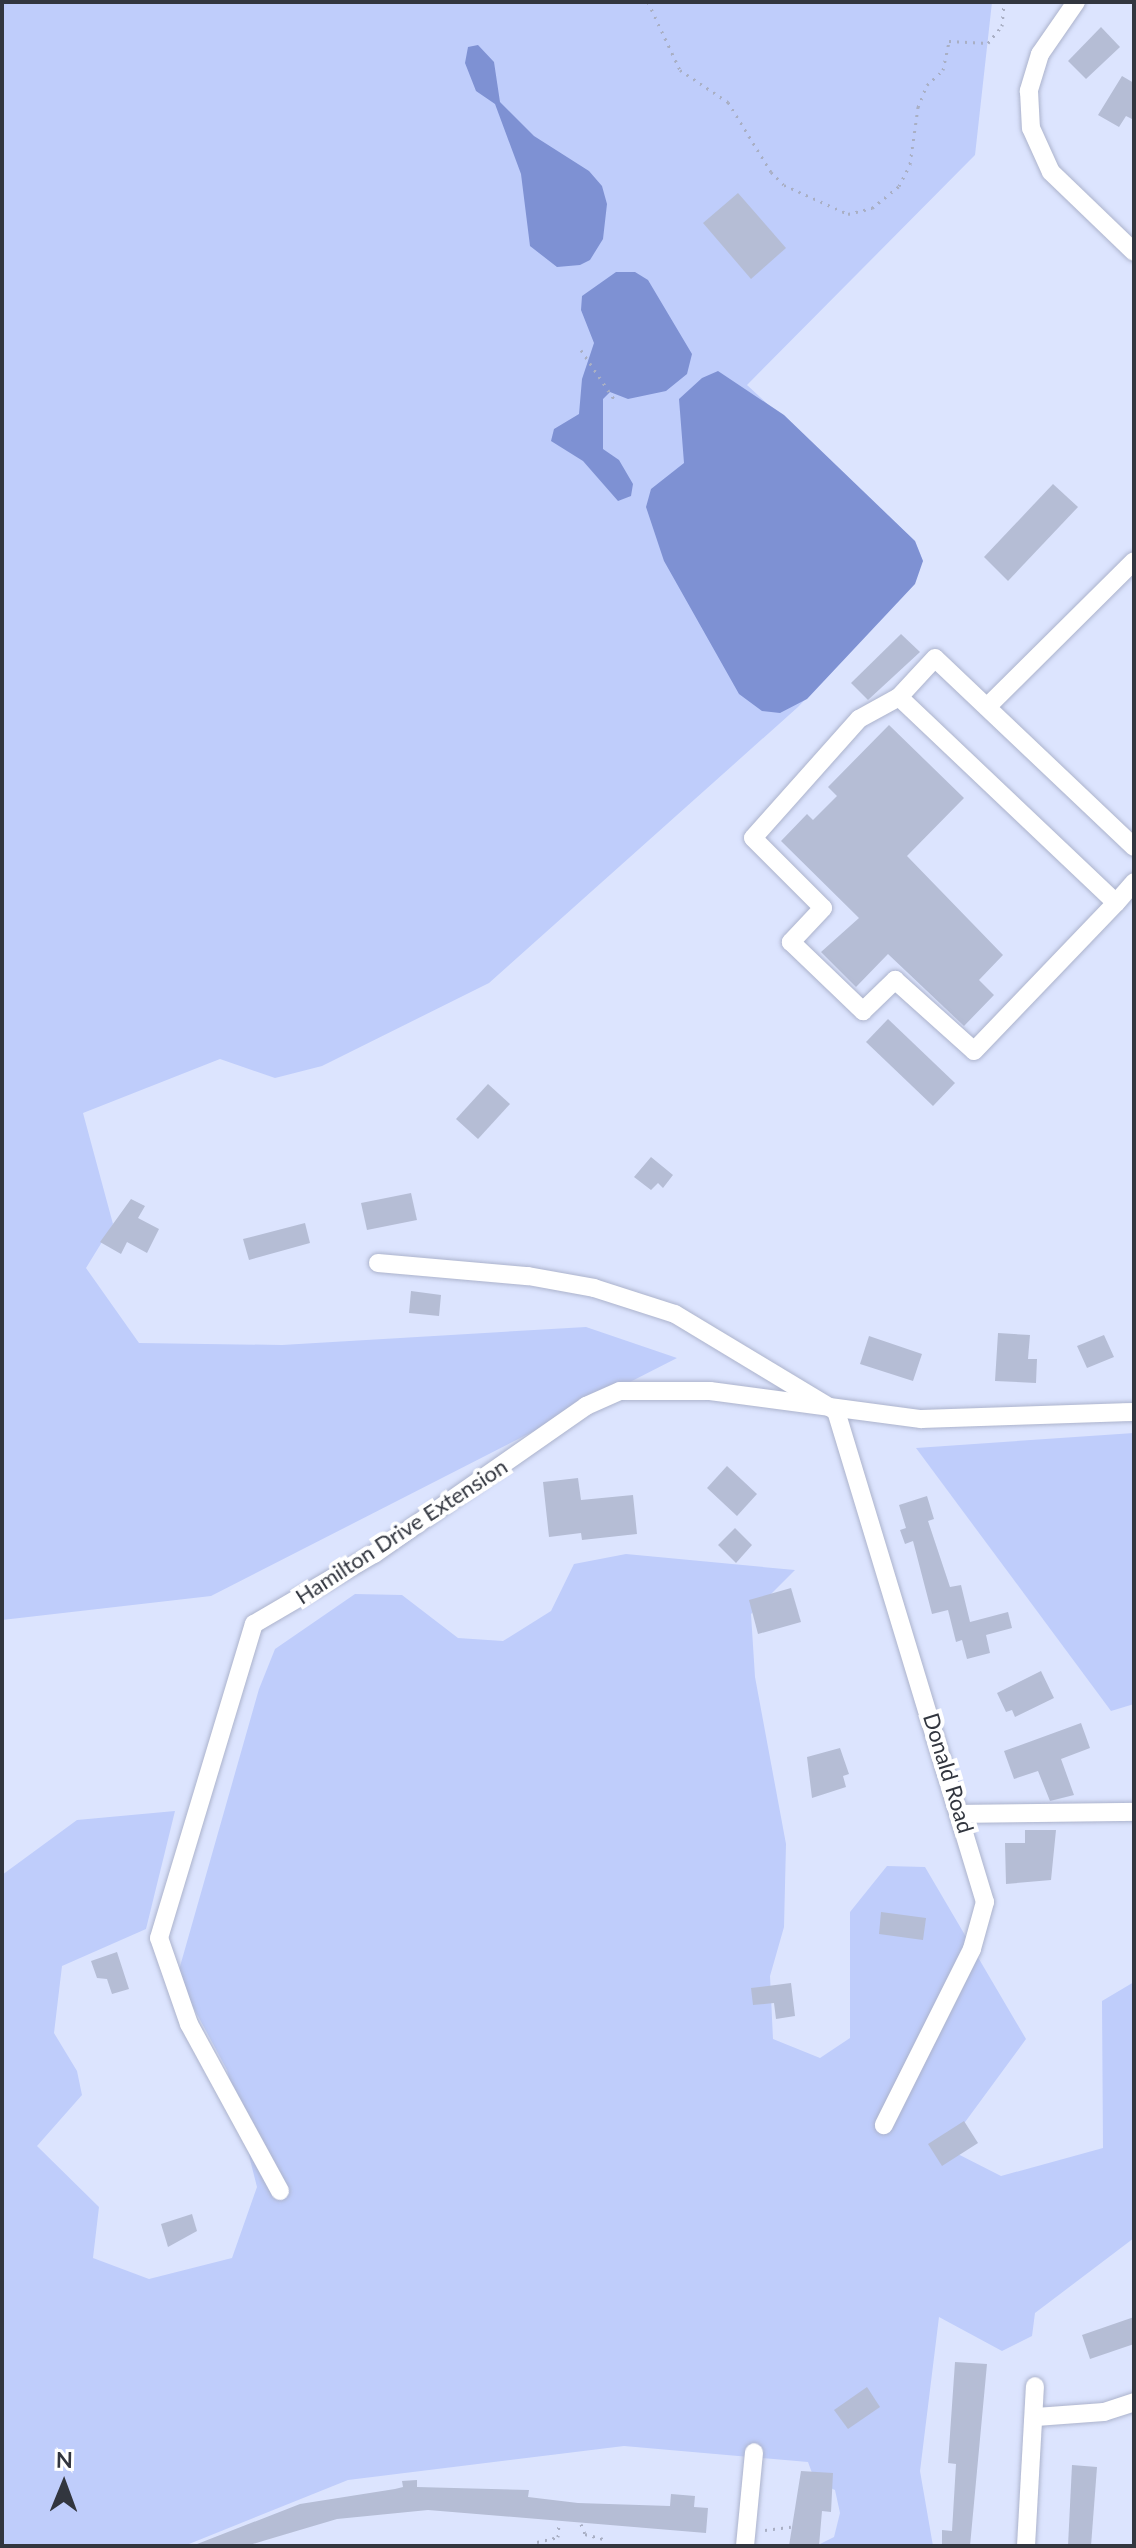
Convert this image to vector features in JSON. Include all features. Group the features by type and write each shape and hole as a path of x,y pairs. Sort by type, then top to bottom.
{"street":[{"path":"1076,2 1040,54 1029,91 1031,128 1051,172 1134,252"},
{"path":"987,707 1128,567 1134,589"},
{"path":"1134,847 935,658 899,697 859,719 753,838 823,908 791,942 863,1011 895,980 974,1051 1134,882"},
{"path":"899,697 1116,903"},
{"name":"Hamilton Drive Extension","path":"378,1263 528,1276 594,1288 675,1314 836,1411"},
{"name":"Hamilton Drive Extension","path":"280,2191 189,2024 159,1938 162,1914 254,1624 374,1554 586,1406 620,1391 710,1391 836,1411 921,1419 1134,1412"},
{"name":"Donald Road","path":"836,1411 962,1814 985,1902 972,1949 884,2125"},
{"path":"962,1814 1134,1812"},
{"path":"1026,2546 1036,2417 1035,2386"},
{"path":"1036,2417 1104,2412 1134,2402"},
{"path":"753,2543 754,2452"}],"path":[{"path":"648,2 680,70 728,102 771,172 784,185 848,214 872,208 899,186 910,164 918,107 927,85 943,70 949,41 988,43 1002,26 1004,2"},
{"path":"581,350 614,399"},
{"path":"537,2542 558,2537 559,2523"},
{"path":"581,2524 585,2534 604,2539"},
{"path":"753,2543 771,2526 791,2527"}],"shaded area":[{"path":"2,2 992,2 975,155 747,385 915,541 923,561 857,645 798,707 489,983 322,1066 275,1078 220,1059 83,1113 113,1224 86,1268 139,1343 282,1345 586,1327 677,1358 211,1596 2,1620"},
{"path":"478,45 494,62 500,102 534,136 589,171 602,186 607,204 603,239 590,260 580,265 557,267 530,246 521,174 495,104 476,91 465,63 468,47"},
{"path":"616,272 635,272 648,280 692,354 687,374 666,391 628,399 610,392 603,399 603,449 619,460 633,484 631,496 618,501 583,461 551,441 554,429 579,414 582,379 594,343 581,310 582,296"},
{"path":"718,371 784,415 915,541 923,561 915,584 807,699 780,713 762,711 739,694 664,561 646,507 651,489 684,463 679,399 702,378"},
{"path":"1134,1433 1134,1704 1111,1711 916,1448"},
{"path":"626,1554 795,1570 751,1614 755,1677 786,1844 784,1927 770,1976 773,2039 820,2058 850,2038 850,1912 887,1866 925,1867 1026,2039 946,2148 1001,2176 1103,2148 1102,2001 1134,1982 1134,2238 1035,2313 1032,2336 1002,2351 939,2317 920,2471 933,2546 816,2546 834,2537 840,2513 835,2490 815,2481 808,2462 624,2446 348,2480 184,2546 2,2546 2,1875 77,1820 175,1811 146,1929 62,1966 54,2033 77,2071 82,2095 37,2146 99,2207 93,2258 149,2279 232,2258 257,2187 227,2070 177,1977 259,1689 275,1649 355,1594 402,1595 458,1638 503,1641 551,1611 574,1564"}],"building":[{"path":"1101,27 1120,47 1086,79 1068,61"},
{"path":"1122,76 1134,83 1134,120 1126,116 1119,127 1098,115"},
{"path":"738,193 786,248 751,279 703,223"},
{"path":"1053,484 1078,507 1008,581 984,557"},
{"path":"901,634 920,652 868,700 851,683"},
{"path":"889,725 964,798 907,856 1003,955 979,980 994,995 964,1026 888,954 856,987 821,952 859,918 781,841 807,814 813,820 837,796 828,787"},
{"path":"888,1019 955,1083 933,1106 866,1042"},
{"path":"488,1084 510,1104 478,1139 456,1119"},
{"path":"651,1157 673,1175 663,1188 658,1183 651,1190 634,1177"},
{"path":"411,1193 417,1220 367,1230 361,1203"},
{"path":"131,1199 145,1206 138,1218 159,1229 147,1253 127,1242 121,1254 100,1242"},
{"path":"305,1223 310,1243 249,1260 243,1239"},
{"path":"411,1291 441,1295 439,1316 409,1313"},
{"path":"998,1333 1030,1335 1028,1359 1037,1359 1036,1383 995,1381"},
{"path":"1104,1335 1114,1357 1087,1368 1077,1346"},
{"path":"869,1336 922,1354 913,1381 860,1364"},
{"path":"727,1466 757,1494 737,1516 707,1488"},
{"path":"578,1478 581,1500 633,1495 637,1534 582,1540 581,1533 549,1537 543,1482"},
{"path":"927,1496 934,1519 928,1521 950,1587 961,1585 970,1622 1008,1612 1012,1628 986,1635 990,1653 967,1659 962,1640 956,1642 948,1610 932,1614 913,1541 905,1544 900,1530 906,1528 899,1505"},
{"path":"735,1528 752,1545 736,1563 718,1545"},
{"path":"791,1588 801,1622 758,1634 749,1600"},
{"path":"1041,1671 1054,1698 1015,1717 1012,1710 1006,1712 997,1693"},
{"path":"1081,1723 1090,1748 1061,1759 1074,1795 1050,1801 1038,1771 1014,1779 1004,1751"},
{"path":"840,1748 849,1774 843,1776 846,1787 812,1798 807,1757"},
{"path":"1025,1830 1056,1830 1051,1880 1006,1884 1005,1843 1025,1843"},
{"path":"881,1912 926,1918 923,1940 879,1934"},
{"path":"117,1952 129,1989 112,1994 107,1979 97,1978 91,1961"},
{"path":"791,1983 795,2016 776,2019 774,2003 753,2005 751,1988"},
{"path":"964,2121 978,2143 942,2166 928,2144"},
{"path":"192,2214 197,2231 168,2247 161,2224"},
{"path":"1134,2317 1134,2344 1090,2359 1082,2335"},
{"path":"955,2362 987,2364 970,2546 942,2546 942,2530 952,2531 956,2464 948,2463"},
{"path":"867,2387 880,2407 848,2429 834,2410"},
{"path":"1072,2465 1097,2467 1091,2546 1068,2546"},
{"path":"801,2471 833,2473 831,2512 822,2511 819,2546 789,2546"},
{"path":"417,2480 417,2487 529,2490 528,2497 578,2503 670,2506 671,2494 695,2496 694,2507 708,2508 706,2533 428,2510 337,2519 246,2546 192,2546 300,2504 395,2489 403,2487 402,2481"}]}
